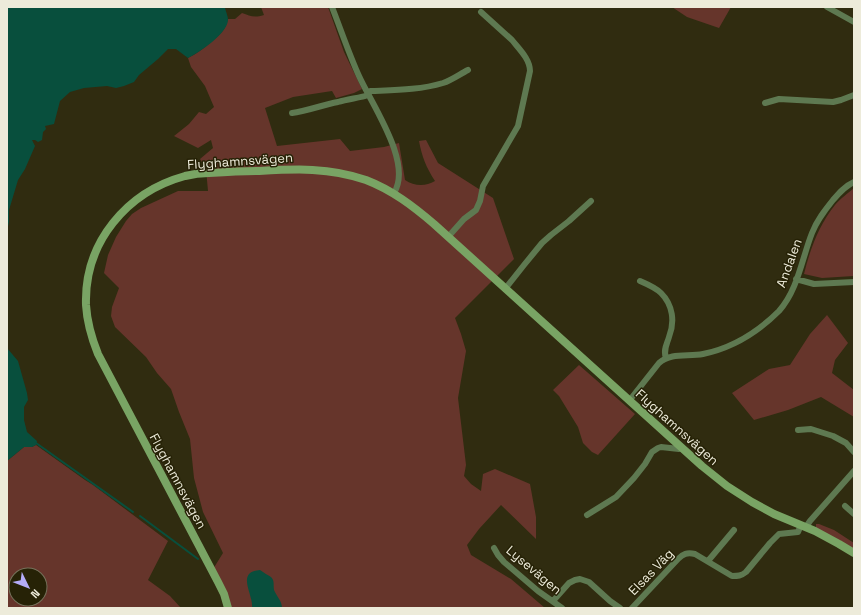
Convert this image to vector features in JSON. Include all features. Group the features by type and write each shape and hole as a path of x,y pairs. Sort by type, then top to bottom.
{"street":[{"path":"332,7 357,70 392,142 396,154 398,173 398,186 394,193"},
{"path":"827,7 854,22"},
{"path":"448,237 464,219 476,210 480,201 483,186 518,126 530,71 529,63 518,47 481,12"},
{"path":"292,113 302,112 352,98 363,97 371,91 400,90 436,85 468,70"},
{"path":"765,104 779,100 833,102 854,95"},
{"name":"Flyghamnsvägen","path":"228,608 224,594 218,582 95,348 89,327 86,306 86,292 94,258 108,229 126,208 150,190 170,181 187,175 221,172 286,169 318,170 366,180 394,193 448,237 702,466 736,492 764,509 804,526 854,553"},
{"name":"Andalen","path":"666,358 702,354 731,345 748,336 778,311 786,302 792,290 812,232 820,217 841,191 854,182"},
{"path":"505,289 542,243 591,201"},
{"path":"796,279 814,284 854,282"},
{"path":"629,401 659,362 666,358 665,349 672,329 673,320 671,311 662,294 658,290 640,281"},
{"path":"798,430 811,429 833,436 846,443 854,452"},
{"path":"587,515 616,497 646,464 652,452 658,448 665,447 679,449 681,447"},
{"path":"804,526 854,471"},
{"path":"845,506 854,514"},
{"name":"Elsas Väg","path":"632,608 682,555 686,553 695,554 732,576 738,576 746,572 779,534 798,532 804,526"},
{"path":"708,561 734,530"},
{"name":"Lysevägen","path":"494,548 504,562 538,591 562,608"},
{"name":"Elsas Väg","path":"553,601 569,583 580,579 589,582 620,608"}],"shaded area":[{"path":"7,7 226,7 228,20 223,31 218,37 199,52 188,58 176,49 168,49 139,75 134,82 116,88 107,86 84,88 70,92 60,101 54,124 45,126 46,129 43,132 42,140 38,142 32,140 35,146 25,169 18,180 9,210 7,231"},
{"path":"261,7 328,7 344,52 362,89 336,98 332,91 293,97 265,108 277,146 340,139 350,151 384,147 399,143 405,180 412,184 423,185 435,181 425,162 420,147 419,141 426,140 438,163 493,198 514,259 455,318 466,351 458,398 466,465 464,476 471,484 481,491 483,474 495,469 530,484 536,517 536,539 501,505 479,529 467,545 471,555 511,579 545,608 225,608 222,598 210,574 223,553 203,512 194,478 190,439 171,389 146,357 115,327 111,316 112,307 119,288 104,273 108,255 116,237 132,214 141,208 178,191 208,191 206,169 200,159 213,148 211,140 198,148 174,136 189,124 199,112 206,114 214,107 205,86 191,67 188,58 201,50 218,36 224,29 228,19 235,19 242,13 252,16 264,15"},
{"path":"672,7 731,7 719,28 687,17"},
{"path":"854,188 854,276 822,278 804,274 812,246 824,221 837,203"},
{"path":"827,315 848,343 835,360 832,373 854,390 854,417 821,397 788,410 754,420 732,393 769,369 790,365 810,334"},
{"path":"7,348 18,361 27,393 28,400 24,407 24,420 27,432 37,441 36,445 32,447 24,447 7,461"},
{"path":"579,365 635,414 598,455 592,452 583,443 578,427 559,396 553,390"},
{"path":"36,445 168,541 148,580 170,596 181,608 7,608 7,461 24,447 32,447"},
{"path":"816,524 834,530 854,543 854,549 816,528"},
{"path":"260,570 271,577 274,590 282,608 252,608 247,579 248,575"}],"waterway":[{"path":"36,443 133,512"},
{"path":"140,516 198,559"}]}
